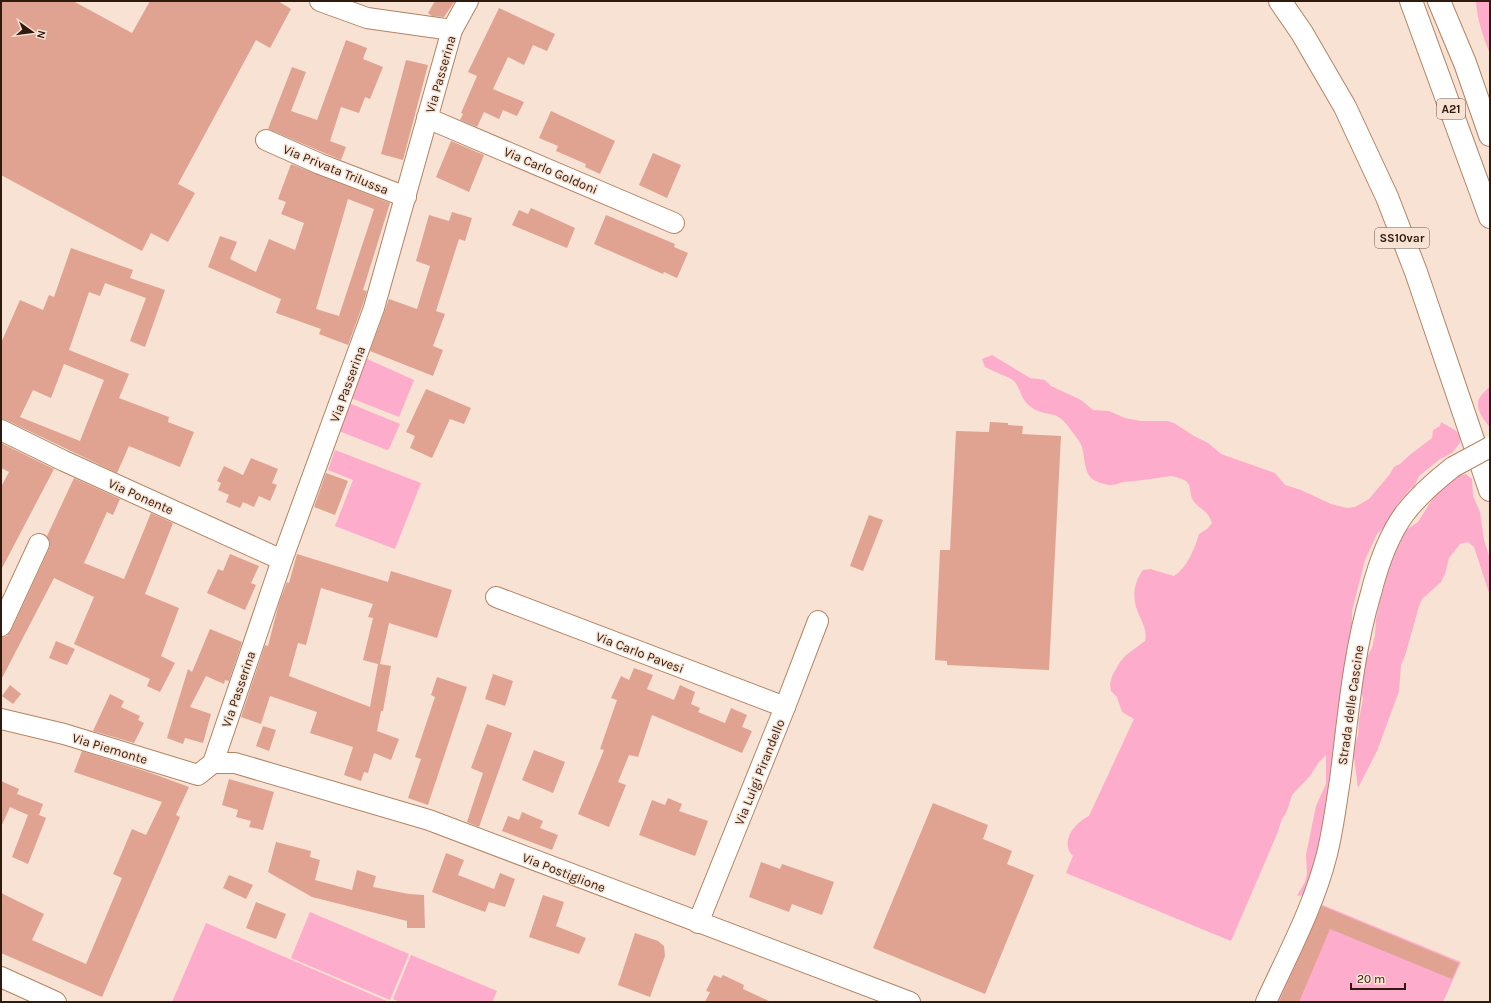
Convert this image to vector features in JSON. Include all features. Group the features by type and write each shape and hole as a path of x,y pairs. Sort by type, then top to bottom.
{"highway":[{"name":"SS10var","path":"1280,1 1302,33 1345,106 1387,197 1418,279 1490,490"},
{"name":"A21","path":"1411,1 1490,217"},
{"name":"A21","path":"1439,1 1464,62 1490,135"}],"street":[{"path":"320,1 367,18 452,30"},
{"name":"Via Passerina","path":"213,763 282,560 374,308 452,30 468,1"},
{"name":"Via Carlo Goldoni","path":"428,118 674,223"},
{"name":"Via Privata Trilussa","path":"266,140 320,164 406,197"},
{"name":"Via Ponente","path":"1,430 64,461 282,560"},
{"name":"Strada delle Cascine","path":"1266,1002 1308,910 1320,878 1327,853 1336,811 1359,641 1376,575 1395,530 1405,513 1418,497 1453,467 1490,447"},
{"path":"1,626 39,544"},
{"name":"Via Carlo Pavesi","path":"496,597 785,707"},
{"name":"Via Luigi Pirandello","path":"698,923 818,621"},
{"name":"Via Piemonte","path":"1,719 64,734 198,775 213,763"},
{"name":"Via Postiglione","path":"213,763 235,763 429,820 910,1002"},
{"path":"1,977 56,1002"}],"shaded area":[{"path":"1476,1 1490,1 1490,54 1481,28"},
{"path":"992,355 1030,378 1045,380 1051,386 1081,400 1093,410 1109,411 1125,418 1141,421 1167,421 1174,423 1208,443 1221,454 1275,473 1285,485 1301,490 1331,504 1347,508 1355,507 1369,499 1394,467 1400,464 1432,438 1433,430 1440,426 1441,422 1455,430 1461,436 1460,443 1452,453 1440,459 1419,476 1414,487 1410,489 1397,505 1386,525 1377,534 1365,560 1352,611 1352,632 1351,641 1348,641 1346,654 1339,738 1328,793 1322,844 1304,895 1297,896 1305,882 1307,874 1306,855 1316,806 1326,784 1326,755 1319,762 1310,776 1292,795 1287,811 1282,819 1231,941 1066,873 1073,856 1069,851 1068,845 1070,833 1079,823 1089,816 1134,719 1122,712 1117,697 1111,691 1110,684 1112,676 1120,662 1126,655 1145,641 1145,629 1137,611 1134,593 1139,576 1143,570 1150,569 1174,576 1187,563 1199,534 1207,529 1212,523 1207,513 1193,500 1188,484 1180,478 1171,476 1111,485 1091,478 1086,469 1083,451 1079,441 1069,427 1057,416 1040,412 1031,407 1023,398 1015,382 985,367 982,359"},
{"path":"365,358 414,380 399,417 351,398"},
{"path":"1490,386 1490,427 1479,410 1478,403 1481,395"},
{"path":"349,403 400,424 389,449 387,450 339,431"},
{"path":"335,450 421,483 395,549 335,526 353,480 328,470"},
{"path":"1466,474 1472,479 1473,496 1480,512 1484,540 1490,559 1490,596 1474,547 1468,542 1460,544 1449,558 1445,574 1441,582 1422,599 1419,606 1401,665 1399,691 1377,751 1358,788 1353,750 1358,735 1359,719 1363,699 1360,685 1365,661 1372,648 1375,635 1376,619 1387,574 1387,565 1396,545 1406,530 1418,522 1442,484 1458,476"},
{"path":"1318,903 1461,962 1443,1002 1276,1002"},
{"path":"310,912 409,954 390,1000 291,958"},
{"path":"206,923 389,1002 172,1002"},
{"path":"411,955 497,991 492,1002 400,1002 393,999"}],"building":[{"path":"1,1 73,1 132,33 150,1 278,1 291,9 270,48 256,40 178,184 195,193 168,242 151,233 142,251 1,175"},
{"path":"435,1 455,1 444,17 432,16 428,13"},
{"path":"499,8 555,34 547,51 533,45 524,65 508,57 493,89 524,102 517,116 503,110 499,119 484,112 477,127 460,120 463,114 461,113 477,76 468,72"},
{"path":"346,40 367,48 363,59 383,67 370,99 365,97 359,113 341,107 330,141 346,147 341,160 268,129 292,67 306,72 291,111 317,120"},
{"path":"406,60 428,65 403,160 381,154"},
{"path":"551,111 615,141 600,174 585,167 586,164 556,151 558,146 539,138"},
{"path":"451,141 484,155 469,192 436,177"},
{"path":"653,153 681,165 667,198 639,185"},
{"path":"291,164 390,203 363,290 367,291 348,345 319,334 321,329 276,313 281,299 208,267 220,236 237,242 230,259 256,272 269,239 295,250 304,223 281,214 286,202 278,199","holes":["348,199 374,209 339,316 316,309"]},
{"path":"531,208 575,228 567,248 512,225 519,210 528,214"},
{"path":"452,212 472,218 465,241 459,239 436,311 445,314 433,346 443,350 433,376 370,351 389,299 417,309 430,266 416,261 429,215 449,221"},
{"path":"606,215 675,244 674,247 688,253 677,278 664,272 663,274 594,244"},
{"path":"71,248 133,270 130,278 165,290 145,347 130,341 146,298 105,283 100,296 89,292 69,350 129,374 119,398 169,417 168,422 194,432 180,467 129,446 117,473 6,420 1,419 1,343 20,300 43,310 49,295 54,297","holes":["64,364 104,380 80,441 20,417 33,390 51,398"]},
{"path":"426,389 471,408 464,424 450,419 432,458 410,448 415,436 406,432"},
{"path":"990,422 1023,426 1022,434 1061,436 1049,670 947,665 947,661 935,660 940,550 950,550 956,431 989,432"},
{"path":"1,443 54,469 1,570 1,487 9,472 1,468"},
{"path":"251,458 278,469 272,483 277,485 270,501 259,496 254,507 243,502 240,508 226,502 229,495 218,490 221,483 217,481 224,466 243,475"},
{"path":"326,473 348,481 335,515 314,507"},
{"path":"74,478 120,499 113,515 107,512 84,563 124,579 151,513 173,523 145,594 179,608 161,656 175,663 160,692 147,686 150,679 74,644 94,597 54,578 1,680 1,637 7,636 11,631 49,549 50,543 47,536"},
{"path":"869,515 883,520 863,571 850,566"},
{"path":"230,554 259,566 251,583 256,585 245,610 207,593 218,569 223,571"},
{"path":"297,554 388,582 391,571 452,590 437,638 389,623 380,664 391,666 383,711 381,711 377,731 399,739 391,760 374,753 368,773 364,772 361,781 344,775 353,747 310,733 317,712 270,696 261,724 241,717 265,645 268,646 279,603 287,582 289,583","holes":["321,588 373,604 368,617 373,618 363,660 378,664 370,707 289,676 298,643 306,645"]},
{"path":"210,629 242,642 229,681 225,680 224,684 206,676 190,707 211,714 203,743 185,738 183,744 167,738 188,669 192,672"},
{"path":"56,641 75,649 67,665 49,658"},
{"path":"634,668 653,675 647,689 674,700 680,685 695,692 691,704 700,708 698,712 725,723 731,708 747,715 742,727 752,731 742,753 652,715 638,757 629,755 618,782 626,785 609,827 578,814 604,750 600,749 617,700 611,698 621,676 629,680"},
{"path":"493,674 513,681 505,706 485,699"},
{"path":"437,677 467,687 428,805 408,798 421,759 415,757 435,697 431,695"},
{"path":"10,685 21,694 13,704 2,696"},
{"path":"110,694 124,701 121,707 140,716 138,720 144,723 134,743 93,731"},
{"path":"487,724 512,733 479,827 467,822 483,773 471,768"},
{"path":"263,726 276,730 269,751 256,746"},
{"path":"534,750 565,762 553,793 522,780"},
{"path":"82,751 189,787 176,815 180,817 102,997 1,953 1,893 44,914 32,940 86,964 122,878 113,874 132,829 146,835 162,802 74,772"},
{"path":"229,779 274,792 263,830 249,827 251,821 236,817 238,810 222,805"},
{"path":"1,781 19,789 17,794 43,804 39,815 46,818 28,864 12,857 28,815 10,807 1,827"},
{"path":"668,798 682,804 679,811 708,821 695,856 639,835 652,800 665,805"},
{"path":"933,803 988,825 983,839 1012,851 1007,864 1034,875 985,994 873,948"},
{"path":"522,812 543,821 540,828 558,835 552,850 502,831 508,816 519,820"},
{"path":"276,842 311,851 310,857 320,860 315,880 352,890 357,870 376,876 373,887 409,894 424,895 425,928 407,928 407,921 312,897 268,872"},
{"path":"446,853 464,860 458,875 494,889 500,873 515,879 505,907 489,902 485,912 432,892"},
{"path":"761,862 780,869 782,864 834,882 822,915 792,904 789,912 749,897"},
{"path":"229,875 253,885 246,899 223,888"},
{"path":"543,895 564,902 556,926 586,938 579,954 529,937"},
{"path":"256,902 286,914 276,939 246,928"},
{"path":"1322,906 1459,963 1452,979 1330,929 1299,1002 1279,1002"},
{"path":"635,933 658,941 664,946 665,956 650,997 618,985"},
{"path":"714,975 721,978 723,975 744,985 743,989 771,1002 705,1002 710,992 706,991"}]}
